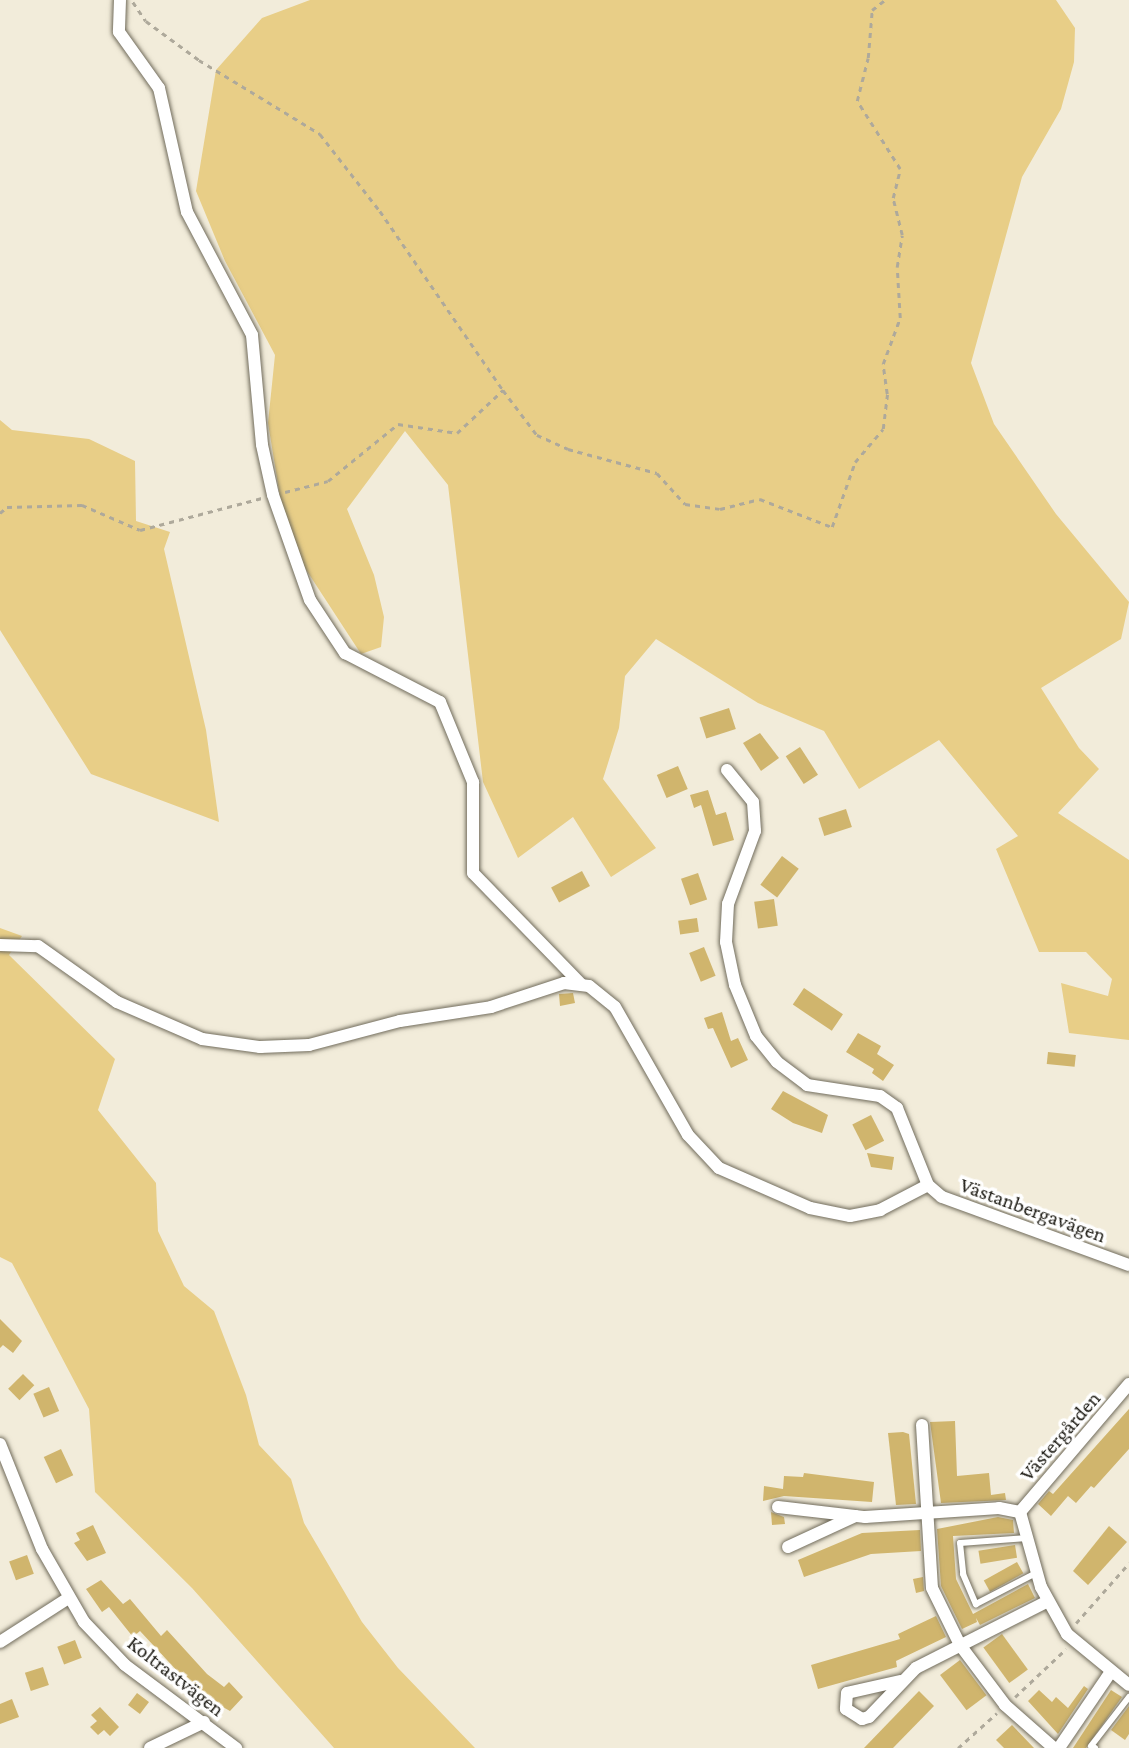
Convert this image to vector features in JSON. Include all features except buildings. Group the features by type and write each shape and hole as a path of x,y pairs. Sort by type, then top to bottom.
{"street":[{"path":"120,0 119,32 159,88 187,212 252,335 262,445 273,495 310,600 345,653 440,702 473,782 474,873 582,985"},
{"path":"0,946 38,946 117,1002 202,1039 260,1047 309,1045 400,1020 491,1007 564,984 582,985 598,991 615,1007 688,1135 719,1168 810,1208 850,1216 880,1210 928,1185 897,1108 880,1096 807,1085 777,1062 756,1036 735,985 726,942 728,904 755,831 753,802 727,770"},
{"name":"Västanbergavägen","path":"928,1185 957,1205 1129,1265"},
{"name":"Västergården","path":"1020,1512 1129,1384"},
{"path":"922,1425 932,1588 960,1645 1005,1705 1057,1748 1110,1673"},
{"name":"Koltrastvägen","path":"0,1444 67,1599 125,1665 236,1748"},
{"name":"Västergården","path":"778,1507 855,1516 999,1508 1020,1512"},
{"name":"Västergården","path":"1020,1512 1048,1601 1067,1634 1110,1673 1129,1685"},
{"path":"788,1546 855,1516"},
{"path":"0,1642 67,1599"},
{"path":"900,1681 960,1645 1048,1601"},
{"path":"150,1748 204,1722"}],"lane":[{"path":"1027,1538 960,1543 962,1574 976,1604 1038,1573"},
{"path":"1095,1748 1091,1746 1129,1697"}],"path":[{"path":"132,0 146,21 199,60 320,134 380,211 537,435 568,449 657,473 685,504 720,509 760,499 832,527 855,462 883,429 887,394 883,364 900,317 897,267 902,235 893,198 900,169 857,101 868,58 872,10 885,0"},
{"path":"0,513 7,507 82,505 140,530 328,481 398,424 457,433 503,390"},
{"path":"1067,1634 1129,1563"}],"shaded area":[{"path":"310,0 1056,0 1075,28 1074,62 1061,109 1022,177 971,363 994,424 1056,514 1129,602 1121,639 1041,688 1079,748 1099,769 1058,813 1129,860 1129,1040 1069,1033 1061,983 1108,996 1112,979 1086,952 1039,952 996,849 1018,836 939,740 859,789 824,731 758,703 656,639 625,676 619,728 603,779 656,848 611,877 573,817 518,858 483,782 448,485 405,431 347,509 374,575 384,617 381,647 361,654 303,565 282,509 268,423 275,355 225,261 196,191 216,70 262,18"},
{"path":"0,420 12,430 89,439 135,461 136,521 170,532 164,549 206,730 219,822 91,774 0,630"},
{"path":"0,928 22,936 9,955 115,1059 98,1110 156,1183 158,1231 184,1286 214,1311 246,1395 259,1445 291,1479 304,1523 362,1622 398,1668 475,1748 334,1748 192,1588 95,1492 89,1409 12,1263 0,1257"}]}
